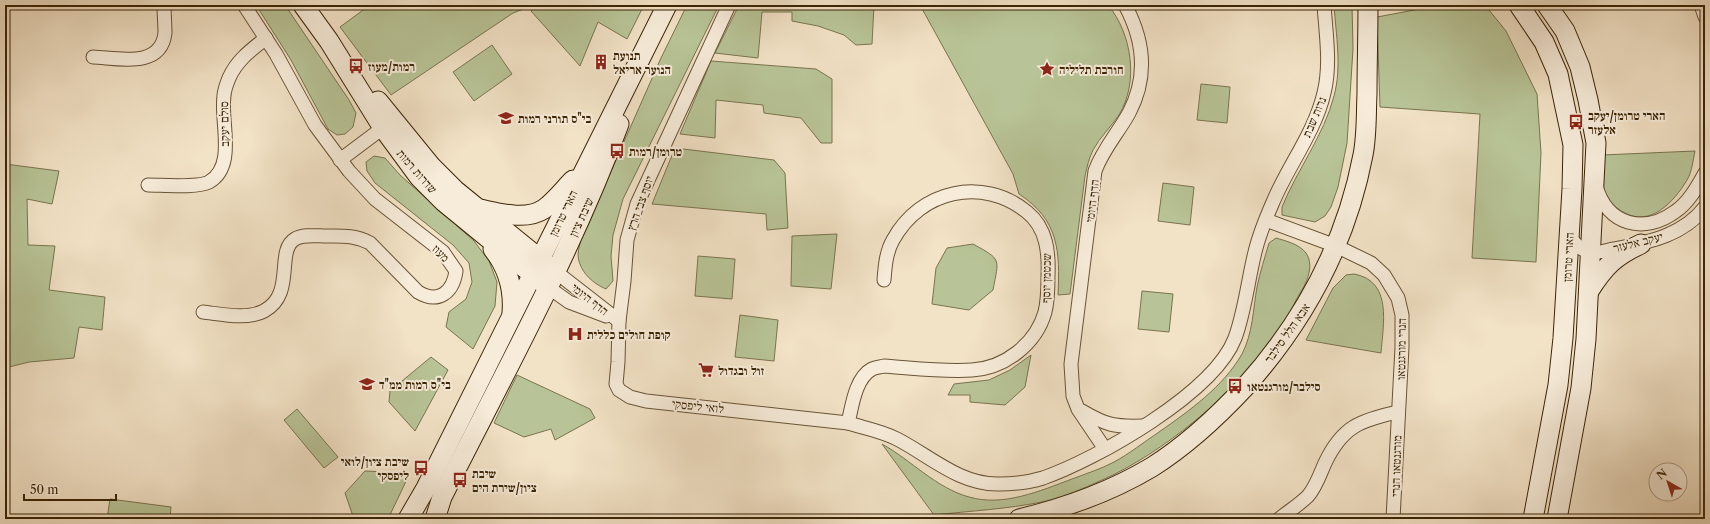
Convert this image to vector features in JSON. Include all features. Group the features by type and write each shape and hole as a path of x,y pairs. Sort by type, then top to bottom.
{"street":[{"path":"93,57 140,60 154,54 161,46 165,34 164,5"},
{"name":"מעוז","path":"203,312 252,315 263,312 273,305 280,294 284,281 287,252 290,244 295,239 302,236 350,236 362,239 370,243 418,292 424,296 434,298 443,295 455,282 456,271 442,252 375,200 340,160 314,125 276,54 244,5"},
{"name":"שדרות רמות","path":"303,5 388,124 419,177 444,202 477,229 537,267"},
{"path":"476,208 512,215 527,214 543,210 551,204 586,167 668,5"},
{"name":"יוסף צבי הרץ","path":"619,321 627,240 637,204 729,5"},
{"name":"הדף היומי","path":"1105,449 1078,409 1073,396 1071,364 1095,171 1105,149 1128,114 1140,86 1142,61 1140,47 1135,29 1125,5"},
{"name":"נרות שבת","path":"1266,220 1278,189 1311,128 1324,94 1328,61 1324,5"},
{"name":"הארי טרומן","path":"1519,5 1544,42 1558,74 1573,145 1569,236 1558,385 1533,519"},
{"name":"הארי טרומן","path":"1547,5 1565,31 1580,67 1596,143 1589,292 1581,388 1557,519"},
{"path":"1701,5 1705,17"},
{"name":"אבא הלל סילבר","path":"1019,519 1051,512 1123,482 1152,467 1210,424 1269,360 1286,337 1318,286 1336,246 1352,200 1363,154 1366,130 1369,8"},
{"name":"סולם יעקב","path":"148,185 198,185 208,182 218,175 224,159 226,144 224,96 229,79 242,57 266,38"},
{"name":"שיבת ציון","path":"435,519 442,497 552,279 599,178 650,38"},
{"path":"340,160 388,124"},
{"name":"שדרות רמות","path":"388,124 537,267"},
{"name":"הארי טרומן","path":"537,267 586,167"},
{"name":"יעקב אלעזר","path":"1595,182 1602,201 1614,215 1630,223 1640,224 1662,220 1676,211 1687,201 1705,173"},
{"name":"שכטמן יוסף","path":"848,423 860,382 872,369 884,366 973,370 990,367 1006,360 1021,350 1036,331 1045,312 1048,294 1049,257 1045,240 1039,226 1028,213 1013,202 992,194 970,192 946,195 931,201 901,228 893,240 888,254 884,280"},
{"name":"יעקב אלעזר","path":"1591,253 1642,244 1676,232 1699,214 1705,207"},
{"path":"848,423 876,430 897,439 945,469 971,480 997,484 1042,478 1105,449 1146,425 1184,397 1206,378 1226,355 1235,338 1256,250 1266,220"},
{"name":"הנרי מורגנטאו","path":"1266,220 1336,246 1371,263 1384,274 1398,298 1402,315 1402,347 1398,412"},
{"path":"477,229 506,269 512,286 513,302 511,320"},
{"path":"1569,236 1574,244 1591,253"},
{"path":"1589,292 1601,272 1612,261 1624,251 1642,244"},
{"path":"408,519 426,488 537,267 552,279"},
{"name":"הדף היומי","path":"552,279 569,302 619,321"},
{"name":"לואי ליפסקי","path":"619,321 616,384 619,390 630,397 646,401 848,423"},
{"path":"1078,409 1110,425 1124,427 1146,425"},
{"path":"1279,519 1308,496 1339,438 1365,420 1398,412"},
{"name":"מורגנטאו הנרי","path":"1393,519 1398,412"}],"green space":[{"path":"256,5 285,5 349,100 356,113 353,127 345,134 337,135 328,129 291,60"},
{"path":"370,5 528,5 526,8 513,13 391,95 340,27"},
{"path":"534,5 644,5 627,39 598,22 580,66 531,11"},
{"path":"687,5 719,5 623,199 613,235 611,256 613,281 606,289 591,280 581,266 578,255 581,239 661,58"},
{"path":"739,5 874,5 872,44 856,45 844,35 818,26 792,21 792,12 762,12 758,58 715,53"},
{"path":"920,5 1108,5 1123,30 1130,58 1131,73 1129,88 1119,115 1096,145 1088,163 1085,176 1070,294 1058,295 1059,279 1057,251 1049,226 1032,204 1019,194 1013,174"},
{"path":"1334,5 1352,5 1353,49 1347,143 1338,187 1331,207 1325,216 1315,222 1282,215 1282,207 1324,125 1334,96 1338,74 1338,62"},
{"path":"1441,5 1485,5 1506,31 1537,94 1541,153 1536,262 1472,258 1480,114 1380,107 1377,17"},
{"path":"492,45 512,74 474,101 453,72"},
{"path":"711,61 816,69 832,79 832,143 821,143 801,118 764,113 763,105 716,100 715,138 680,134"},
{"path":"1201,84 1230,87 1227,123 1197,120"},
{"path":"675,148 774,160 785,173 788,228 767,230 766,214 652,204"},
{"path":"1695,151 1690,173 1682,188 1668,204 1652,215 1643,217 1633,216 1623,212 1613,205 1604,191 1602,181 1602,155"},
{"path":"374,156 385,158 400,175 474,241 489,261 497,282 495,306 473,349 446,327 449,312 466,299 472,282 469,263 453,245 375,183 367,171 366,162"},
{"path":"5,164 59,171 52,204 27,199 28,245 55,246 49,290 105,297 102,330 79,327 74,358 29,362 5,368"},
{"path":"1163,183 1194,187 1190,225 1158,221"},
{"path":"837,234 831,289 791,286 792,236"},
{"path":"1276,238 1300,247 1306,253 1310,265 1308,277 1282,327 1248,370 1206,411 1184,430 1160,447 1113,475 1087,487 1051,500 1002,508 934,515 882,444 946,487 957,493 982,500 1008,499 1034,493 1114,462 1136,448 1205,398 1234,366 1246,346 1252,321 1258,281 1269,243"},
{"path":"973,244 989,253 996,261 997,266 993,290 969,310 932,304 936,268 947,248"},
{"path":"698,256 735,259 732,299 695,296"},
{"path":"1354,274 1366,278 1375,285 1380,295 1384,318 1381,353 1306,340 1333,288 1346,275"},
{"path":"1142,291 1173,294 1169,332 1138,329"},
{"path":"740,315 778,320 774,361 735,357"},
{"path":"1031,355 1025,387 1005,405 970,402 970,395 948,395 954,384 989,380 1010,370"},
{"path":"431,357 448,370 415,431 389,402 390,391"},
{"path":"517,375 590,409 595,418 555,440 551,429 524,437 494,423"},
{"path":"297,409 338,457 324,468 284,420"},
{"path":"365,471 410,473 388,519 354,519 345,493"},
{"path":"110,499 171,507 170,519 107,519"}],"place":[{"name":"תנועת הנוער אריאל","path":"601,62"},
{"name":"רמות/מעוז","path":"356,66"},
{"name":"חורבת תליליה","path":"1047,69"},
{"name":"בי\"ס תורני רמות","path":"506,118"},
{"name":"הארי טרומן/יעקב אלעזר","path":"1576,122"},
{"name":"טרומן/רמות","path":"617,151"},
{"name":"קופת חולים כללית","path":"575,334"},
{"name":"זול ובגדול","path":"706,370"},
{"name":"בי\"ס רמות ממ\"ד","path":"367,384"},
{"name":"סילבר/מורגנטאו","path":"1235,386"},
{"name":"שיבת ציון/לואי ליפסקי","path":"421,468"},
{"name":"שיבת ציון/שירת הים","path":"460,480"}]}
